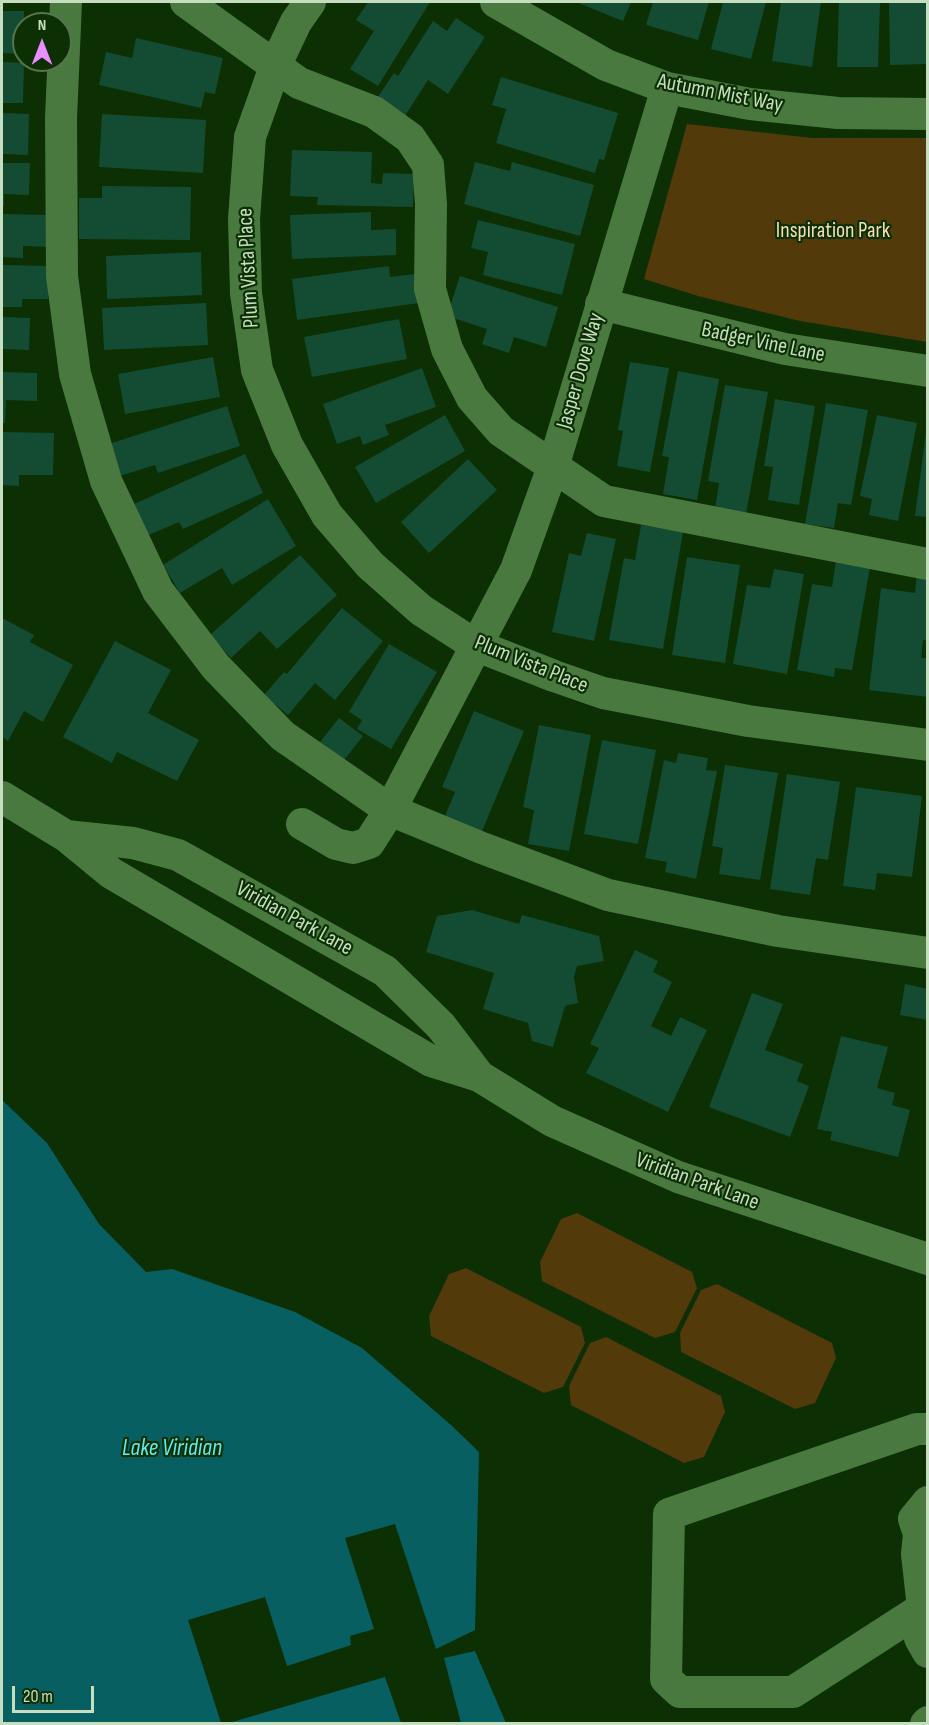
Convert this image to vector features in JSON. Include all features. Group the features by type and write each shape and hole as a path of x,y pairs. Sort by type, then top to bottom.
{"street":[{"path":"66,2 61,118 62,276 75,374 106,482 158,591 216,667 284,736 390,810 608,896 778,930 927,953"},
{"path":"186,2 276,64 299,83 374,112 410,138 428,165 431,204 430,289 447,349 472,398 501,431 604,501 927,564"},
{"name":"Plum Vista Place","path":"310,2 296,22 276,64 250,137 244,219 246,293 257,370 287,446 327,515 379,572 421,610 475,645 603,693 748,721 927,746"},
{"name":"Autumn Mist Way","path":"496,2 606,65 668,88 750,104 838,113 927,114"},
{"name":"Jasper Dove Way","path":"302,824 336,844 353,848 369,843 390,810 516,570 553,467 668,88"},
{"name":"Badger Vine Lane","path":"601,304 785,349 927,371"},
{"name":"Viridian Park Lane","path":"2,797 66,836 111,873 421,1055 479,1076 552,1121 668,1173 927,1260"},
{"name":"Viridian Park Lane","path":"66,836 133,843 178,855 385,971 441,1026 479,1076"},
{"path":"926,1618 793,1692 680,1692 666,1679 669,1514 917,1429 927,1429"},
{"path":"927,1502 914,1519 923,1532 926,1618 920,1638 927,1652"}],"green space":[{"name":"Inspiration Park","path":"687,124 812,138 927,138 927,342 800,321 698,296 644,279"},
{"path":"577,1213 692,1272 697,1288 675,1332 655,1338 542,1281 540,1262 561,1219"},
{"path":"466,1268 581,1327 585,1343 563,1387 544,1393 431,1336 429,1316 449,1274"},
{"path":"717,1284 832,1343 836,1358 815,1403 795,1409 681,1352 680,1333 701,1290"},
{"path":"606,1337 721,1396 725,1412 704,1457 684,1463 571,1405 569,1386 590,1343"}],"water":[{"name":"Lake Viridian","path":"2,1100 47,1143 99,1224 146,1272 172,1269 295,1312 362,1348 479,1452 475,1630 436,1649 395,1524 345,1538 374,1629 350,1636 351,1645 287,1666 265,1597 188,1620 221,1723 2,1723"},
{"path":"475,1651 506,1723 461,1723 444,1658"},
{"path":"385,1677 401,1723 229,1723"}],"building":[{"path":"368,2 430,2 378,86 350,69 374,31 356,20"},
{"path":"576,2 631,2 623,21"},
{"path":"653,2 709,2 698,40 646,25"},
{"path":"723,2 766,2 751,59 711,49"},
{"path":"781,2 821,2 812,67 772,61"},
{"path":"839,2 880,2 878,67 837,67"},
{"path":"889,2 928,2 928,64 890,65"},
{"path":"2,11 24,11 12,12 12,53 2,53"},
{"path":"456,18 485,37 448,94 428,80 403,119 375,101 394,73 398,76 433,21 447,31"},
{"path":"136,38 223,58 215,94 205,92 201,108 99,85 106,52 132,58"},
{"path":"2,62 12,62 12,72 24,72 23,103 2,103"},
{"path":"501,77 618,113 604,160 599,159 595,173 496,143 506,109 492,105"},
{"path":"2,113 29,114 28,155 2,154"},
{"path":"102,114 206,120 203,173 99,167"},
{"path":"292,150 372,152 371,183 382,184 383,173 414,174 413,207 317,205 318,197 290,196"},
{"path":"475,162 510,171 512,162 594,185 580,236 464,204"},
{"path":"2,163 30,163 29,195 4,194 4,206 2,206"},
{"path":"102,186 191,187 190,240 79,239 79,198 102,198"},
{"path":"371,212 371,230 396,229 396,255 292,259 290,215"},
{"path":"2,214 51,215 49,247 23,246 23,258 2,257"},
{"path":"478,220 575,244 562,295 483,275 488,252 471,248"},
{"path":"201,252 202,295 107,299 106,256"},
{"path":"2,265 49,266 48,299 22,299 22,307 2,307"},
{"path":"389,266 390,277 415,274 419,303 297,320 292,279"},
{"path":"460,276 558,307 546,347 514,337 509,353 482,344 487,329 447,316"},
{"path":"206,303 208,345 104,350 102,308"},
{"path":"2,317 30,318 29,350 2,349"},
{"path":"399,319 407,359 312,377 304,337"},
{"path":"213,357 220,397 125,414 118,374"},
{"path":"630,362 669,368 650,472 617,466 623,431 618,430"},
{"path":"422,368 436,407 385,425 389,435 363,445 360,436 337,444 323,404"},
{"path":"678,371 719,379 697,500 663,494 669,457 662,456"},
{"path":"2,372 37,373 37,401 6,400 5,423 2,423"},
{"path":"725,385 768,392 746,514 715,509 719,483 708,481"},
{"path":"775,399 815,406 799,505 768,500 773,467 764,466"},
{"path":"826,403 868,410 851,505 838,503 834,528 805,524"},
{"path":"227,406 240,446 158,473 155,465 120,476 109,444"},
{"path":"445,415 465,451 376,503 355,467"},
{"path":"877,415 917,423 898,521 869,515 872,499 860,496"},
{"path":"2,432 54,433 53,475 19,475 19,486 2,485"},
{"path":"926,432 928,432 928,517 915,516"},
{"path":"245,454 263,493 183,529 179,522 146,536 132,505"},
{"path":"468,459 497,490 429,553 401,522"},
{"path":"268,499 296,546 232,585 222,568 180,593 163,565"},
{"path":"641,525 683,532 663,649 609,640 624,558 635,560"},
{"path":"587,533 616,539 594,641 552,632 569,553 581,556"},
{"path":"300,555 337,595 277,649 260,631 231,658 210,635"},
{"path":"687,557 740,565 725,663 672,655"},
{"path":"836,561 870,567 852,670 835,668 834,677 797,670 812,584 832,587"},
{"path":"774,569 804,574 787,674 733,664 747,585 770,588"},
{"path":"917,574 928,575 928,641 923,640 921,658 928,658 928,697 869,690 881,588 915,593"},
{"path":"342,608 383,641 335,700 315,683 288,715 264,695 284,672 287,674"},
{"path":"2,618 34,635 30,642 73,665 43,722 24,711 8,741 2,737"},
{"path":"115,641 171,670 148,713 199,740 177,781 117,752 112,763 63,737"},
{"path":"389,644 437,672 391,749 357,729 362,720 349,712"},
{"path":"474,711 524,731 482,831 445,816 455,792 442,787"},
{"path":"339,718 363,736 344,760 320,742"},
{"path":"539,725 591,735 569,851 528,844 534,810 523,807"},
{"path":"602,740 656,750 638,844 584,834"},
{"path":"678,753 708,758 706,770 717,771 696,879 665,872 667,862 645,858 664,760 676,763"},
{"path":"725,765 778,773 760,880 719,874 723,848 712,846"},
{"path":"787,774 840,782 828,860 816,858 810,895 770,889"},
{"path":"856,787 922,796 912,877 877,873 875,890 843,886"},
{"path":"472,910 519,924 522,915 599,936 604,961 577,966 574,977 578,1003 565,1006 553,1047 532,1041 528,1023 483,1009 494,973 426,952 437,916"},
{"path":"635,950 658,961 653,972 672,982 651,1026 671,1036 680,1017 707,1030 668,1112 586,1073 599,1048 590,1044"},
{"path":"905,984 928,989 928,1020 900,1015"},
{"path":"752,993 783,1004 765,1050 803,1064 797,1081 809,1086 790,1137 709,1107"},
{"path":"841,1036 888,1047 877,1088 895,1093 892,1105 910,1110 898,1157 830,1140 832,1132 817,1129"}]}
